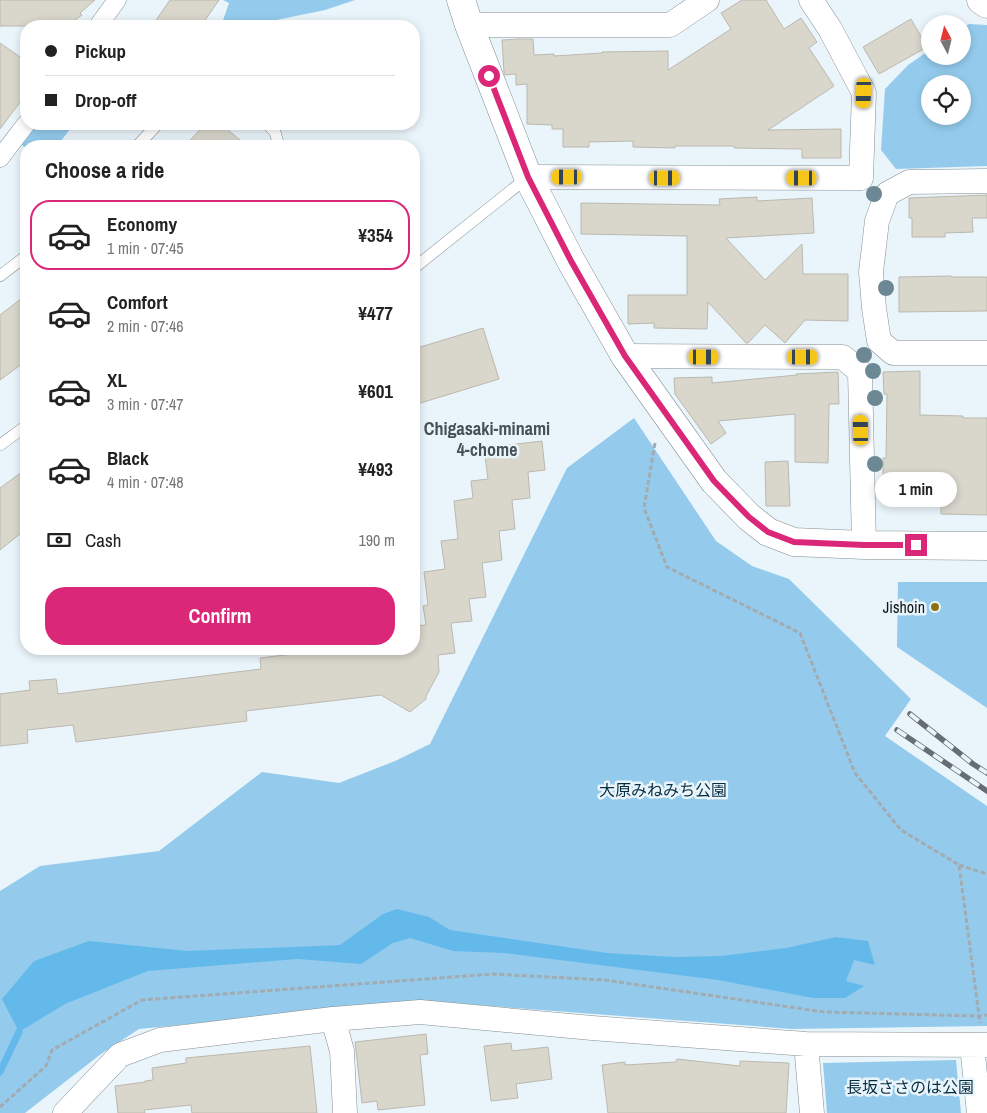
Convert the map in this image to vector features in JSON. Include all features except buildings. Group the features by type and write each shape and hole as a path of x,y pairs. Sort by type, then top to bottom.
{"street":[{"path":"102,20 117,0"},
{"path":"461,0 528,177 571,261 625,356 714,481 749,517 768,532 794,542 864,545 987,546"},
{"path":"470,25 670,25 707,0"},
{"path":"528,177 861,178 864,93 830,29 811,0"},
{"path":"981,0 987,4"},
{"path":"0,158 21,130"},
{"path":"987,181 909,182 887,194 876,221 871,272 879,341 893,353 987,353"},
{"path":"625,356 843,357 860,372 864,545"},
{"path":"65,1113 120,1055 160,1040 333,1019 420,1012 592,1028 806,1044 980,1045 978,1113"},
{"path":"333,1019 342,1051 345,1113"},
{"path":"806,1044 812,1113"}],"lane":[{"path":"143,140 152,130"},
{"path":"420,263 528,177"},
{"path":"0,276 20,261"},
{"path":"0,445 20,430"}],"path":[{"path":"656,436 644,508 667,567 800,633 855,773 901,830 958,865 987,874"},
{"path":"958,865 978,1016"}],"green space":[{"path":"223,0 355,0 325,10 277,20 223,20 229,3"},
{"path":"971,24 987,25 987,166 896,169 881,150 885,89 908,65 921,56 921,65 971,65"},
{"path":"24,130 69,130 62,140 20,140 20,144 16,141"},
{"name":"大原みねみち公園","path":"634,418 716,541 752,566 789,579 911,699 885,736 987,806 987,1026 792,1029 424,1001 139,1029 101,1054 25,1113 0,1113 0,891 40,866 159,851 262,772 339,783 395,761 430,744 567,468"},
{"name":"Jishoin","path":"898,582 987,582 987,708 897,647"},
{"name":"長坂ささのは公園","path":"956,1060 961,1113 827,1113 823,1063"}],"shaded area":[{"path":"397,909 429,917 450,930 607,953 674,957 721,956 786,948 836,937 868,941 875,965 854,960 846,981 864,986 845,998 813,998 718,980 505,953 453,951 410,938 393,943 361,964 298,959 148,971 65,1004 19,1032 2,999 34,961 89,941 188,951 340,945 383,914"}],"waterway":[{"path":"0,1072 19,1032"}],"railway":[{"path":"910,714 987,773"},
{"path":"897,730 987,791"}],"place":[{"name":"Jishoin","path":"935,607"}],"district":[{"name":"Chigasaki-minami 4-chome","path":"487,438"}],"route":[{"path":"489,76 528,177 571,261 625,356 714,481 749,517 768,532 794,542 916,545"}]}
